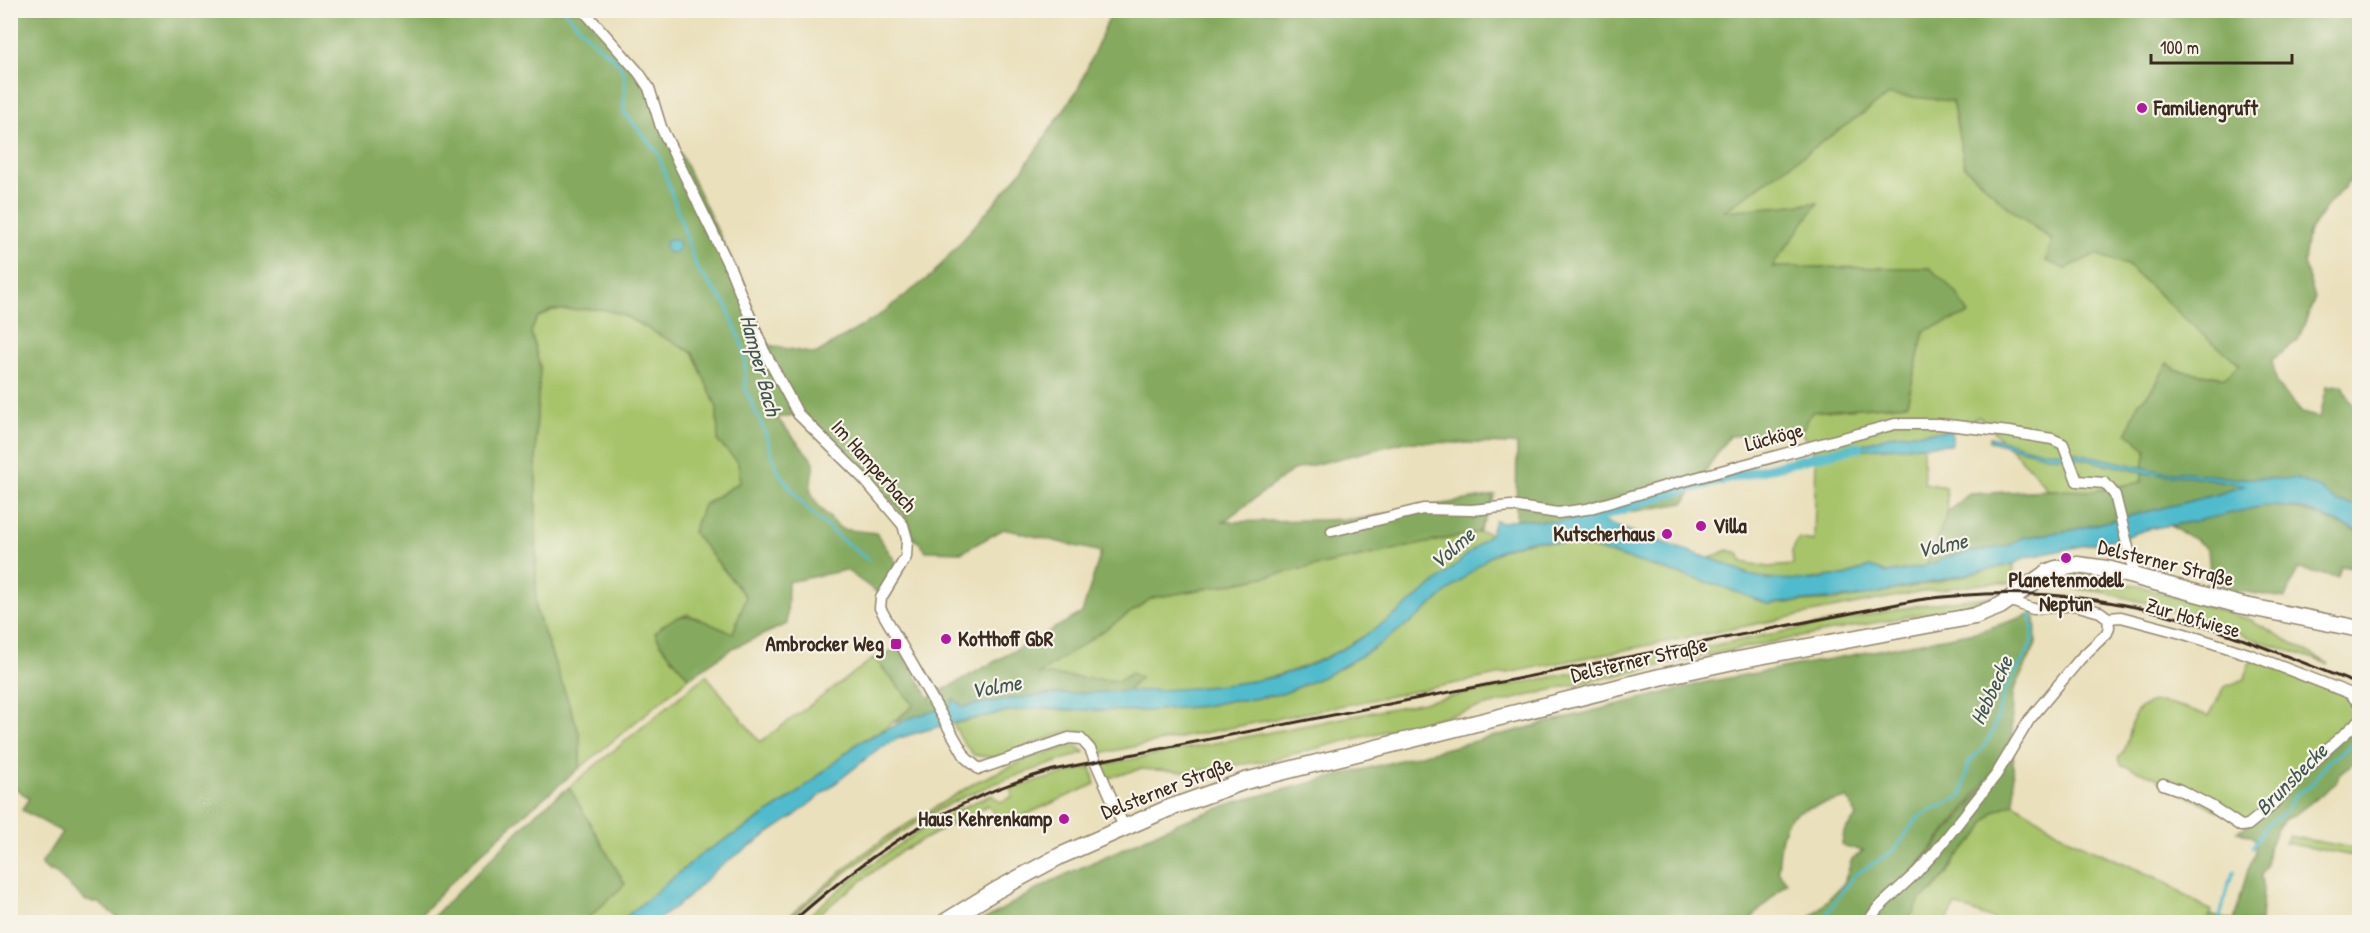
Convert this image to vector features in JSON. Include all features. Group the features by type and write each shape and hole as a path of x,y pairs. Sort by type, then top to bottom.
{"main road":[{"name":"Delsterner Straße","path":"945,922 1029,872 1124,827 1218,790 1295,768 1671,674 1960,620 1990,610 2009,600 2048,572 2066,566 2090,566 2240,605 2360,629"}],"street":[{"name":"Im Hamperbach","path":"584,10 639,73 649,88 661,127 730,268 763,349 798,414 864,479 903,525 907,539 906,557 880,598 880,604 958,745 971,764 979,769 1069,738 1081,739 1090,748 1124,827"},
{"name":"Lücköge","path":"1332,531 1423,509 1472,510 1511,506 1558,513 1587,509 1895,424 1939,424 2034,435 2052,439 2066,447 2077,481 2105,483 2112,488 2135,576"},
{"name":"Zur Hofwiese","path":"2009,600 2032,609 2075,605 2100,612 2108,618 2121,617 2140,622 2248,654 2349,693 2360,704"},
{"path":"1868,922 1877,909 1936,851 1996,775 2029,720 2080,659 2107,633 2108,618"},
{"path":"2163,784 2211,806 2241,826 2248,825 2269,808 2325,751 2360,720"}],"green space":[{"path":"11,11 588,11 653,89 666,124 735,267 768,345 815,354 874,319 933,274 1021,172 1078,89 1112,11 2359,11 2359,171 2327,206 2308,233 2304,263 2315,298 2298,340 2272,360 2277,384 2302,413 2320,418 2327,386 2343,385 2350,401 2359,411 2359,506 2338,502 2317,487 2297,479 2245,485 2219,494 2073,530 2021,538 2009,546 1945,557 1937,563 1926,566 1948,512 1969,494 2048,490 2094,491 2141,482 2146,449 2127,433 2138,404 2154,388 2167,363 2177,370 2225,378 2240,364 2202,334 2127,265 2096,254 2065,269 2046,261 2052,240 2007,206 1965,167 1952,101 1889,95 1724,211 1818,203 1772,267 1930,268 1956,292 1969,314 1924,331 1907,404 1812,412 1801,432 1729,436 1684,503 1575,521 1516,519 1517,444 1405,442 1293,470 1223,522 1358,519 1495,495 1479,532 1221,586 1152,598 1039,674 1119,681 1131,673 1141,677 1126,692 1045,694 895,722 914,705 874,658 899,648 929,698 1082,613 1101,552 1004,529 962,552 926,551 919,542 913,539 910,526 903,514 841,447 798,414 777,418 814,462 810,490 819,507 841,529 876,533 898,565 878,593 846,570 788,582 787,624 733,648 689,678 662,646 655,633 666,623 685,616 733,633 746,597 693,532 703,506 740,482 738,462 718,442 717,408 693,353 621,314 601,309 552,310 537,318 531,332 540,368 536,431 536,610 580,735 580,768 494,842 414,922 123,922 99,903 86,901 52,870 50,872 41,864 62,832 22,810 29,798 11,785"},
{"path":"1889,94 1952,100 1965,167 2007,206 2052,241 2065,269 2096,254 2127,265 2202,334 2240,364 2226,378 2177,370 2167,363 2154,388 2138,404 2146,449 2141,482 2094,491 2048,490 2031,469 1979,417 1952,431 1895,434 1847,449 1923,446 1924,483 1946,487 1948,512 1926,566 1887,573 1870,567 1844,576 1798,581 1756,577 1710,558 1727,550 1739,553 1742,562 1768,567 1793,565 1792,551 1799,538 1814,541 1816,456 1801,432 1812,412 1907,404 1924,331 1930,268 1771,267 1817,203 1723,212"},
{"path":"601,309 621,314 693,353 717,408 718,442 738,462 740,482 703,505 693,532 746,597 733,634 687,614 655,633 662,646 689,678 580,768 580,735 536,610 536,431 540,368 531,332 537,318 552,310"},
{"path":"2263,506 2302,510 2359,531 2359,569 2341,566 2338,577 2298,569 2285,598 2237,591 2211,584 2208,550 2196,540 2170,526"},
{"path":"1479,532 1492,533 1397,613 1345,647 1289,672 1208,688 1126,692 1140,678 1131,673 1119,681 1038,674 1152,598 1221,586"},
{"path":"1536,540 1592,548 1723,587 1768,604 1838,600 1928,584 2014,564 2013,583 1990,583 1918,592 1097,754 1097,742 1086,732 1072,730 993,758 974,755 965,745 953,724 1005,712 1036,708 1146,711 1205,706 1285,693 1329,674 1373,649 1420,615 1486,559 1503,549"},
{"path":"2079,574 2146,588 2251,620 2329,664 2147,603 2102,592 2043,584 2058,577"},
{"path":"1995,596 1957,607 1737,649 1559,688 1265,761 1189,772 1140,769 1108,778 1102,765 1920,605"},
{"path":"2035,613 2036,644 2013,693 2012,738 1993,773 1915,869 1873,908 1863,922 1809,922 1810,918 1844,883 1852,859 1863,851 1842,845 1844,832 1857,816 1847,798 1801,811 1786,823 1778,871 1787,882 1748,922 980,922 1052,881 1178,823 1239,801 1707,682 1980,631"},
{"path":"874,658 914,705 884,729 858,743 794,796 703,853 620,922 584,922 625,884 569,787 706,675 760,742"},
{"path":"2253,660 2347,694 2358,707 2357,717 2248,825 2163,784 2155,777 2122,765 2118,758 2126,746 2137,712 2144,705 2154,702 2176,705 2209,716 2224,687 2245,679 2248,665"},
{"path":"2359,691 2359,758 2339,775 2335,784 2293,816 2285,819 2277,828 2261,876 2263,890 2261,922 2207,922 2209,915 2234,921 2247,872 2255,855 2255,840 2252,836 2238,831 2248,825 2357,717 2358,707 2347,694"},
{"path":"1075,745 1085,752 976,791 914,824 827,887 786,922 782,922 860,856 976,782 1032,757"},
{"path":"2013,753 2014,803 1995,811 1986,821 1980,833 1956,858 1946,875 1932,891 1920,899 1914,912 1902,922 1872,922"},
{"path":"1091,767 1095,784 1002,825 988,805 898,853 808,922 801,922 867,867 940,819 992,795 1000,802 1012,797 1011,788"},
{"path":"569,787 625,884 584,922 428,922 537,812"},
{"path":"2014,803 2069,839 2162,880 2211,911 2207,922 2000,922 1956,905 1946,922 1902,922 1914,912 1920,899 1932,891 1946,875 1956,858 1980,833 1986,821 1995,811"},
{"path":"2289,836 2359,849 2359,857 2285,843"}],"water":[{"path":"669,239 675,239 679,246 675,253 669,253 665,249 665,243"},
{"path":"1952,431 1952,444 1845,450 1895,434"},
{"path":"1990,437 2042,451 2073,452 2163,472 2188,472 2233,478 2297,479 2317,487 2338,502 2359,506 2359,531 2307,510 2263,506 2148,529 2124,537 2024,558 2014,564 1865,596 1768,604 1723,587 1592,548 1536,540 1525,542 1503,549 1486,559 1420,615 1373,649 1329,674 1285,693 1205,706 1146,711 1036,708 944,725 899,738 877,750 793,817 719,867 687,898 655,922 620,922 703,853 794,796 858,743 910,718 951,706 953,699 963,707 1039,696 1193,688 1269,678 1300,669 1330,656 1359,639 1416,599 1491,533 1495,520 1501,523 1516,519 1555,522 1598,516 1600,521 1723,563 1746,574 1766,579 1812,580 1845,576 1870,567 1887,573 1901,571 1937,563 1945,557 2009,546 2021,538 2073,530 2219,494 2245,485 2191,476 2151,474 2074,457 2047,456 1989,441"}],"waterway":[{"name":"Hamper Bach","path":"564,10 622,69 625,79 624,112 658,153 697,269 726,304 745,353 745,388 765,432 777,470 806,508 869,560"},
{"path":"1588,523 1664,495 1859,447"},
{"name":"Hebbecke","path":"1822,922 1856,874 1894,851 1915,821 1922,815 1962,796 1969,762 1982,749 1993,732 2004,693 2030,647 2033,633 2031,615"},
{"name":"Brunsbecke","path":"2252,848 2267,825 2284,813 2295,795 2311,786 2326,764 2360,738"},
{"name":"Brunsbecke","path":"2219,922 2228,884 2235,871"}],"railway":[{"path":"792,922 852,873 913,831 979,796 1053,770 1918,600 1954,596 2025,594 2097,600 2132,606 2202,625 2360,685"}],"place":[{"name":"Familiengruft","path":"2142,108"},
{"name":"Villa","path":"1701,526"},
{"name":"Kutscherhaus","path":"1667,534"},
{"name":"Planetenmodell Neptun","path":"2066,558"},
{"name":"Kotthoff GbR","path":"946,639"},
{"name":"Ambrocker Weg","path":"896,644"},
{"name":"Haus Kehrenkamp","path":"1064,819"}],"water label":[{"name":"Volme","path":"1942,545"},
{"name":"Volme","path":"1452,548"},
{"name":"Volme","path":"996,686"}]}
